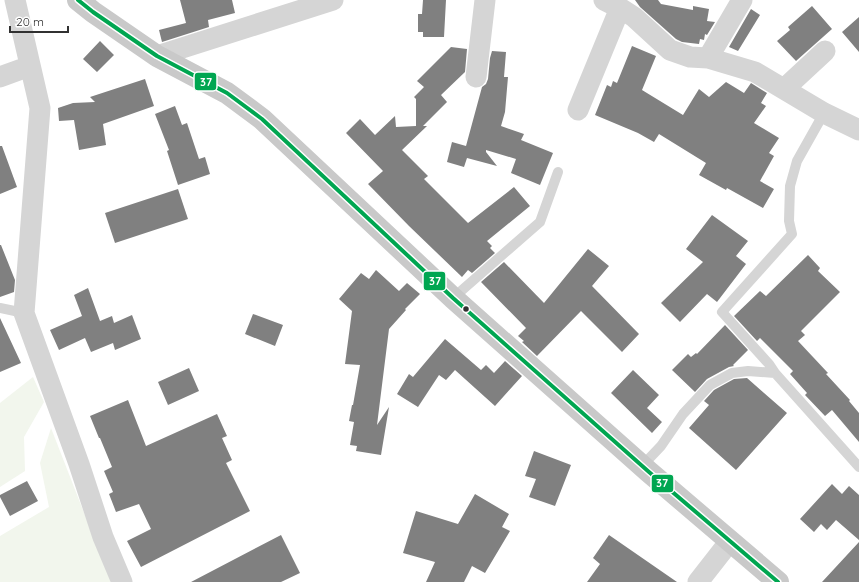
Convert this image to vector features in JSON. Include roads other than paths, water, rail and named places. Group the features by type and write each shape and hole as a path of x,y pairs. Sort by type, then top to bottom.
{"main road":[{"path":"78,0 157,56 227,93 262,119 453,298 642,466 778,582"}],"street":[{"path":"15,0 40,108 24,313 103,537 122,582"},
{"path":"157,56 333,0"},
{"path":"476,77 485,0"},
{"path":"708,58 742,0"},
{"path":"578,110 612,4 634,18 670,50 690,57 708,58 755,72 824,113 859,130"},
{"path":"784,89 825,51"},
{"path":"0,77 30,66"},
{"path":"698,582 730,541"}],"lane":[{"path":"824,113 797,161 790,186 789,221 792,234 722,312 769,364 774,373 859,467"},
{"path":"453,298 540,222 558,172"},
{"path":"0,308 24,313"},
{"path":"642,466 661,446 683,414 710,385 732,373 748,371 774,373"}]}
